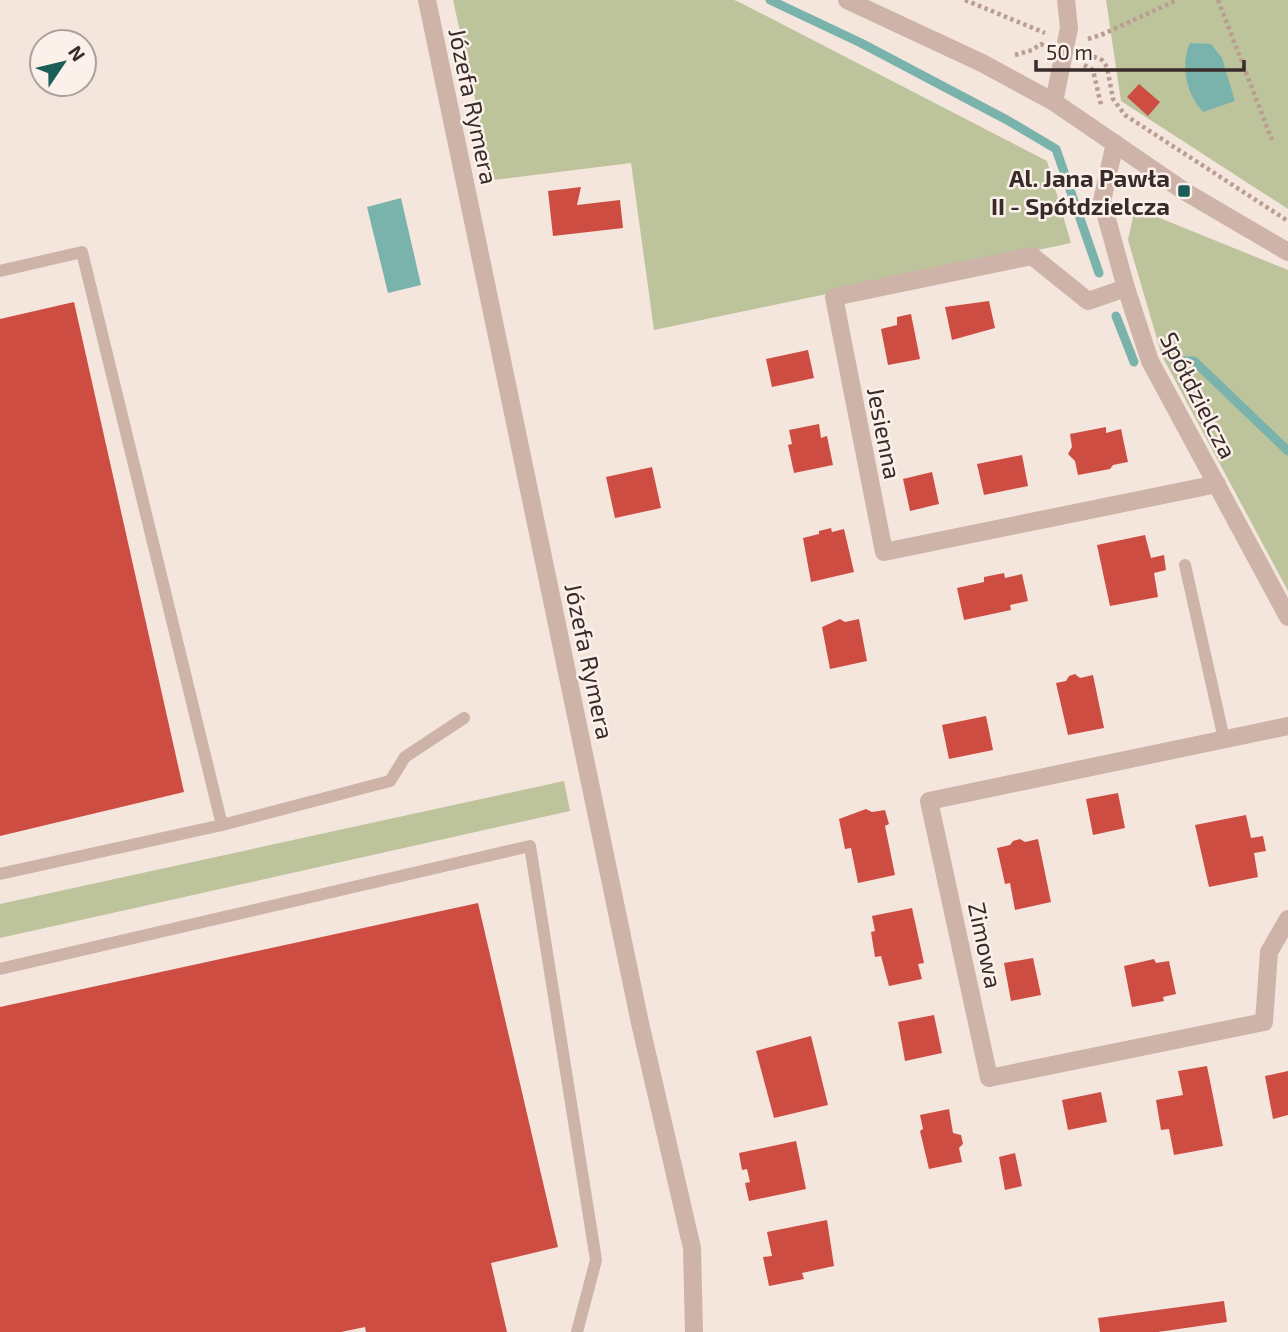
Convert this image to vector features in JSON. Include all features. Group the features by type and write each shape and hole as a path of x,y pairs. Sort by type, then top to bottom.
{"street":[{"name":"Józefa Rymera","path":"427,0 637,1009 692,1248 694,1332"},
{"path":"846,0 879,6 1054,102 1184,191 1288,252"},
{"path":"1054,102 1068,36 1066,0"},
{"name":"Spółdzielcza","path":"1115,143 1102,201 1150,361 1288,617"},
{"name":"Jesienna","path":"1126,288 1088,301 1032,256 834,298 884,552 1217,484"},
{"name":"Zimowa","path":"1288,726 929,800 989,1078 1264,1022 1269,952 1288,919"}],"lane":[{"path":"0,271 82,252 222,825"},
{"path":"1185,565 1224,739"},
{"path":"0,874 222,825 390,782 405,757 464,718"},
{"path":"0,969 530,846 596,1260 577,1332"}],"path":[{"path":"965,0 1041,31 1085,40 1177,0"},
{"path":"1218,0 1272,140"},
{"path":"1068,36 1102,60 1107,67 1113,99 1125,115 1288,221"}],"green space":[{"path":"453,0 734,0 1047,161 1071,243 654,330 631,163 493,180"},
{"path":"1106,0 1288,0 1288,209 1121,101"},
{"path":"1135,208 1288,270 1288,591 1162,356 1128,240"},
{"path":"564,781 570,811 0,938 0,904"}],"water":[{"path":"1190,43 1211,44 1222,58 1235,101 1203,112 1197,105 1186,79 1185,61"},
{"path":"401,198 421,285 388,293 367,207"}],"building":[{"path":"1139,84 1160,102 1148,116 1127,97"},
{"path":"581,187 577,205 620,200 623,228 553,236 548,191"},
{"path":"989,301 995,328 952,340 945,307"},
{"path":"74,302 184,792 0,836 0,319"},
{"path":"911,314 920,359 888,365 881,329 897,325 897,317"},
{"path":"808,350 814,378 772,387 766,359"},
{"path":"819,424 821,438 827,436 833,465 794,473 788,445 792,444 789,430"},
{"path":"1106,427 1106,433 1121,429 1128,462 1113,465 1110,469 1078,475 1075,461 1068,454 1072,447 1070,434"},
{"path":"1022,455 1028,486 984,495 977,464"},
{"path":"652,467 661,508 615,518 606,477"},
{"path":"932,472 939,504 910,511 903,479"},
{"path":"831,528 832,532 844,529 854,572 811,582 803,538"},
{"path":"1145,535 1151,558 1164,555 1166,570 1154,573 1158,597 1110,606 1097,545"},
{"path":"1004,573 1005,578 1022,574 1028,601 1010,605 1011,610 964,620 957,588 984,582 984,577"},
{"path":"840,619 845,622 859,619 867,661 830,669 822,627"},
{"path":"1075,674 1080,678 1093,675 1104,728 1068,735 1056,683 1066,681 1069,676"},
{"path":"986,716 993,750 949,759 942,725"},
{"path":"1118,793 1125,828 1093,835 1086,799"},
{"path":"866,809 872,812 885,810 889,824 885,826 895,875 858,883 851,848 845,849 839,819"},
{"path":"1246,815 1251,838 1263,836 1266,851 1254,853 1258,877 1209,887 1195,825"},
{"path":"1020,839 1025,842 1038,839 1051,902 1015,910 1010,883 1005,884 997,848"},
{"path":"478,903 558,1247 491,1263 507,1332 366,1332 365,1327 341,1332 0,1332 0,1007"},
{"path":"912,908 924,963 918,964 922,979 889,986 881,956 875,957 871,932 875,931 872,916"},
{"path":"1033,958 1041,995 1011,1001 1004,963"},
{"path":"1154,959 1156,963 1169,961 1176,994 1163,997 1164,1001 1132,1007 1124,966"},
{"path":"934,1015 942,1053 905,1061 898,1022"},
{"path":"811,1036 828,1105 774,1118 756,1051"},
{"path":"1207,1066 1223,1146 1174,1155 1169,1129 1161,1130 1156,1100 1183,1095 1178,1071"},
{"path":"1288,1071 1288,1115 1273,1119 1265,1076"},
{"path":"1101,1092 1107,1122 1068,1130 1062,1100"},
{"path":"949,1109 953,1133 961,1135 963,1144 959,1148 962,1162 929,1169 920,1131 923,1129 920,1115"},
{"path":"796,1141 806,1189 749,1201 745,1183 750,1182 747,1169 742,1170 739,1153"},
{"path":"1015,1153 1022,1186 1005,1190 999,1157"},
{"path":"827,1220 834,1266 802,1273 804,1279 769,1286 763,1257 772,1256 767,1232"},
{"path":"1224,1301 1227,1322 1158,1332 1100,1332 1098,1318"}],"waterway":[{"path":"770,0 861,43 1056,149 1099,273"},
{"path":"1116,316 1134,362"},
{"path":"1175,361 1194,361 1288,451"}],"place":[{"name":"Al. Jana Pawła II - Spółdzielcza","path":"1184,191"}]}
